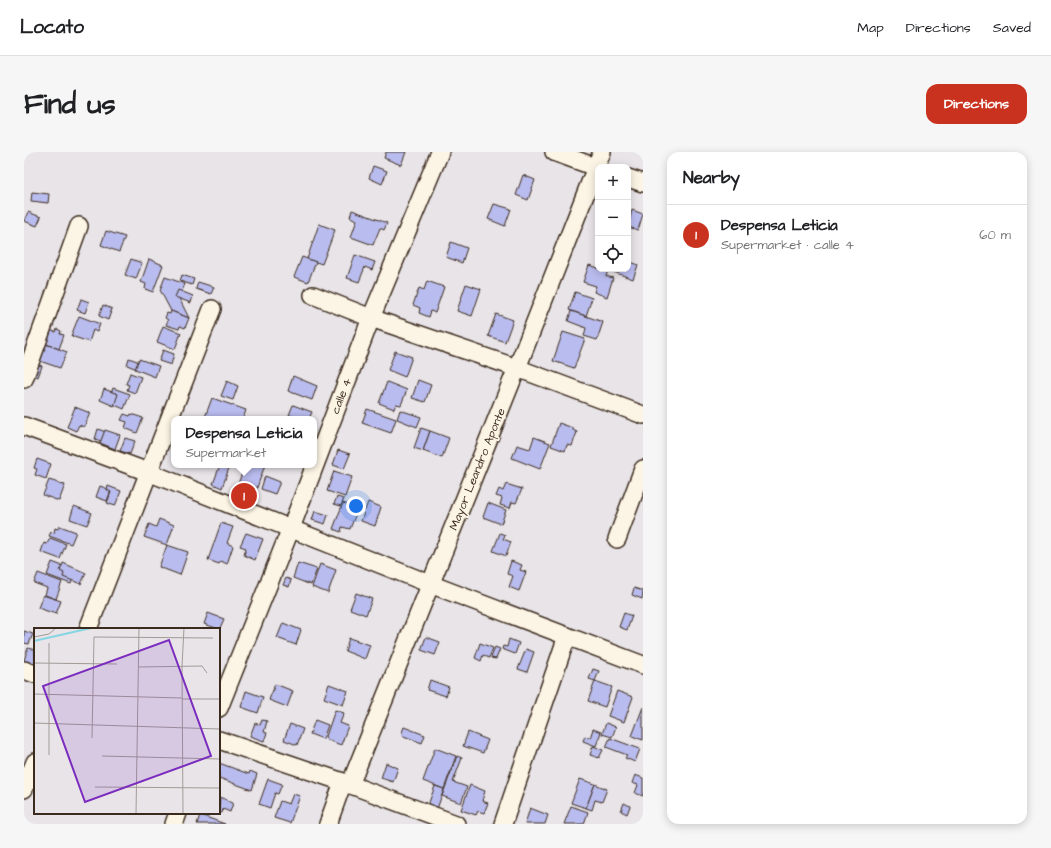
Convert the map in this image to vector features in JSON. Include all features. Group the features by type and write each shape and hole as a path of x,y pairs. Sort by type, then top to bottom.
{"street":[{"name":"calle 4","path":"317,460 371,318 440,152"},
{"path":"554,152 599,162"},
{"name":"Mayor Leandro Aponte","path":"328,824 430,584 599,162"},
{"path":"631,179 643,184"},
{"path":"24,379 79,226"},
{"path":"313,295 371,318 517,368 643,415"},
{"path":"88,628 212,309"},
{"path":"24,426 148,472 430,584 643,665"},
{"name":"calle 4","path":"220,706 314,468"},
{"path":"617,539 643,469"},
{"path":"503,824 567,636"},
{"path":"24,670 34,674"},
{"path":"220,740 456,824"},
{"path":"24,790 34,765"},
{"path":"174,824 178,814"}],"building":[{"path":"386,152 406,152 401,165 384,158"},
{"path":"373,166 387,171 382,184 369,178"},
{"path":"523,175 535,180 528,200 516,195"},
{"path":"32,192 49,194 48,203 31,201"},
{"path":"494,204 511,209 505,226 488,219"},
{"path":"352,210 387,223 384,230 380,228 373,245 351,237 357,220 350,217"},
{"path":"632,210 643,214 638,230 631,228"},
{"path":"28,212 41,217 37,226 24,221"},
{"path":"319,224 335,230 322,264 307,259"},
{"path":"106,231 125,237 119,252 101,245"},
{"path":"451,242 467,248 462,263 446,257"},
{"path":"355,255 375,262 372,270 365,267 359,282 347,278"},
{"path":"302,257 316,262 308,282 294,277"},
{"path":"131,259 142,263 136,279 125,275"},
{"path":"149,259 163,265 153,292 145,289 146,284 141,282"},
{"path":"631,262 638,265 633,279 614,272 631,272"},
{"path":"589,265 595,267 595,272 608,272 606,276 613,278 607,297 594,292 596,286 583,282"},
{"path":"182,275 194,279 192,285 180,281"},
{"path":"165,277 185,284 179,298 189,318 171,311 160,290"},
{"path":"427,281 444,287 435,313 431,311 429,317 419,313 420,308 413,305 419,288 424,290"},
{"path":"198,282 214,287 211,294 196,289"},
{"path":"466,284 481,289 472,316 457,311"},
{"path":"178,290 193,296 191,303 175,297"},
{"path":"575,292 592,298 586,316 569,310"},
{"path":"81,299 89,302 85,313 77,310"},
{"path":"103,305 112,309 108,320 99,316"},
{"path":"171,311 189,318 185,328 180,326 179,329 166,325 168,320 165,318 167,313 170,314"},
{"path":"571,311 603,322 597,340 584,336 586,328 568,321"},
{"path":"496,314 513,320 505,342 488,336"},
{"path":"79,316 100,324 97,332 93,330 89,342 71,336"},
{"path":"163,326 181,333 175,349 157,342"},
{"path":"57,329 61,331 60,334 64,335 59,349 44,343 49,330 56,332"},
{"path":"563,332 585,339 574,368 553,361"},
{"path":"40,342 67,352 60,368 34,359"},
{"path":"163,350 174,354 171,365 159,361"},
{"path":"395,351 412,357 405,377 388,370"},
{"path":"129,358 145,364 142,371 127,365"},
{"path":"139,359 159,366 155,377 135,369"},
{"path":"35,363 42,366 38,377 31,374"},
{"path":"130,373 141,377 135,393 127,390 129,385 126,384"},
{"path":"293,376 317,386 312,400 288,391"},
{"path":"418,380 431,385 425,402 412,398"},
{"path":"227,381 238,386 233,400 221,396"},
{"path":"387,382 407,390 401,405 396,404 394,409 379,403"},
{"path":"113,388 130,394 124,409 108,402"},
{"path":"104,389 118,394 114,406 100,400"},
{"path":"212,398 246,410 244,416 205,416"},
{"path":"293,405 312,412 310,416 289,415"},
{"path":"75,407 90,413 84,427 79,425 76,431 67,427"},
{"path":"367,409 396,419 391,433 362,423"},
{"path":"400,410 421,417 417,427 397,419"},
{"path":"124,414 130,416 131,414 143,418 137,433 125,428 127,422 121,420"},
{"path":"559,423 573,428 573,430 577,432 572,446 567,445 565,451 551,446"},
{"path":"421,428 430,431 423,451 414,448"},
{"path":"98,429 108,433 104,442 95,439"},
{"path":"105,430 120,435 115,449 100,443"},
{"path":"430,431 449,438 442,458 423,451"},
{"path":"534,437 550,443 540,469 512,458 517,445 530,449"},
{"path":"125,438 135,441 130,454 120,451"},
{"path":"338,450 350,454 344,469 333,465"},
{"path":"37,459 51,464 46,479 35,475 37,469 34,468"},
{"path":"219,468 229,468 222,488 213,484"},
{"path":"244,468 264,468 253,499 235,492"},
{"path":"334,471 352,477 345,497 327,491"},
{"path":"265,476 280,482 275,494 261,489"},
{"path":"49,480 65,485 59,501 43,495"},
{"path":"506,484 522,489 516,503 512,502 510,508 500,505 502,498 496,496 499,489 503,491"},
{"path":"100,486 111,490 107,501 96,497"},
{"path":"108,486 121,491 115,506 107,503 111,492 107,490"},
{"path":"337,497 344,499 341,506 334,504"},
{"path":"368,502 381,507 375,526 361,521"},
{"path":"343,503 358,508 350,529 342,527 341,532 333,529"},
{"path":"488,503 506,510 501,524 483,517"},
{"path":"74,506 92,513 87,525 70,519"},
{"path":"315,511 328,515 325,524 312,520"},
{"path":"159,519 174,525 167,545 144,537 149,524 156,527"},
{"path":"221,523 233,527 227,543 233,546 227,564 221,561 219,564 208,560"},
{"path":"60,526 76,532 71,544 49,536 51,532 54,533 55,528 58,529"},
{"path":"246,533 263,539 255,560 244,555 246,548 240,546"},
{"path":"500,533 505,535 503,539 511,542 506,556 493,551"},
{"path":"50,538 66,544 60,559 41,552 44,543 47,544"},
{"path":"167,545 188,552 180,575 159,567"},
{"path":"511,561 522,565 520,570 526,572 519,591 509,587 513,576 507,574"},
{"path":"52,562 76,571 71,584 47,575"},
{"path":"63,563 86,573 81,584 63,577 64,573 60,571"},
{"path":"298,563 317,569 311,585 293,578"},
{"path":"320,564 336,570 328,593 312,587"},
{"path":"38,573 62,582 56,599 45,595 47,588 34,583"},
{"path":"286,578 291,580 289,587 283,585"},
{"path":"634,588 643,591 642,599 632,595"},
{"path":"356,593 372,599 366,615 350,609"},
{"path":"43,595 61,601 56,614 38,608"},
{"path":"208,613 224,619 220,628 204,624"},
{"path":"624,613 632,616 627,630 619,627"},
{"path":"283,623 301,630 296,645 277,638"},
{"path":"24,631 33,634 29,644 24,643"},
{"path":"426,637 440,642 435,655 421,650"},
{"path":"349,638 370,645 365,659 345,651"},
{"path":"509,639 519,643 515,654 502,649 503,646 507,647"},
{"path":"480,643 493,648 489,658 483,655 481,661 475,658"},
{"path":"495,647 500,649 496,659 491,658"},
{"path":"28,648 34,650 34,665 24,667 24,660"},
{"path":"526,649 534,652 527,672 518,669"},
{"path":"593,669 599,671 595,681 589,679"},
{"path":"430,680 449,687 446,696 427,690"},
{"path":"595,681 612,687 605,707 588,701"},
{"path":"275,684 293,691 287,707 269,700"},
{"path":"329,684 348,691 343,705 324,698"},
{"path":"246,691 263,697 258,713 241,707"},
{"path":"617,691 633,697 624,722 608,716"},
{"path":"643,707 643,740 632,736"},
{"path":"335,710 344,713 340,723 348,726 341,745 325,739"},
{"path":"262,720 267,721 264,732 267,733 264,741 250,736 255,723 260,725"},
{"path":"315,720 328,725 323,739 310,734"},
{"path":"606,723 616,727 612,737 602,734"},
{"path":"290,724 303,729 297,745 284,740"},
{"path":"404,727 425,735 422,743 401,735"},
{"path":"593,729 601,732 596,746 583,741 585,736 590,738"},
{"path":"468,732 488,740 483,753 463,746"},
{"path":"610,738 640,749 635,762 625,758 627,755 606,747"},
{"path":"593,746 603,750 599,758 590,755"},
{"path":"435,748 456,756 444,789 423,781"},
{"path":"457,756 462,758 453,782 467,787 461,803 442,796"},
{"path":"220,763 249,774 250,771 257,774 252,790 220,778"},
{"path":"386,763 398,768 393,782 381,778"},
{"path":"635,775 643,778 643,796 635,793 638,785 632,783"},
{"path":"268,779 282,784 278,794 275,793 270,808 259,804"},
{"path":"580,779 595,784 586,808 571,803"},
{"path":"595,784 607,789 602,802 595,800 592,810 586,808"},
{"path":"470,785 485,791 482,801 488,803 484,813 478,811 476,815 461,810"},
{"path":"435,786 444,789 437,809 428,805"},
{"path":"293,794 300,796 290,823 274,818 280,801 289,804"},
{"path":"220,797 233,803 230,812 223,809 222,813 220,812"},
{"path":"624,803 630,806 627,814 621,811"},
{"path":"571,806 588,812 584,824 564,824"},
{"path":"530,808 548,815 545,824 525,824"},
{"path":"200,815 225,824 197,824"}],"place":[{"name":"Despensa Leticia","path":"244,496"}]}
